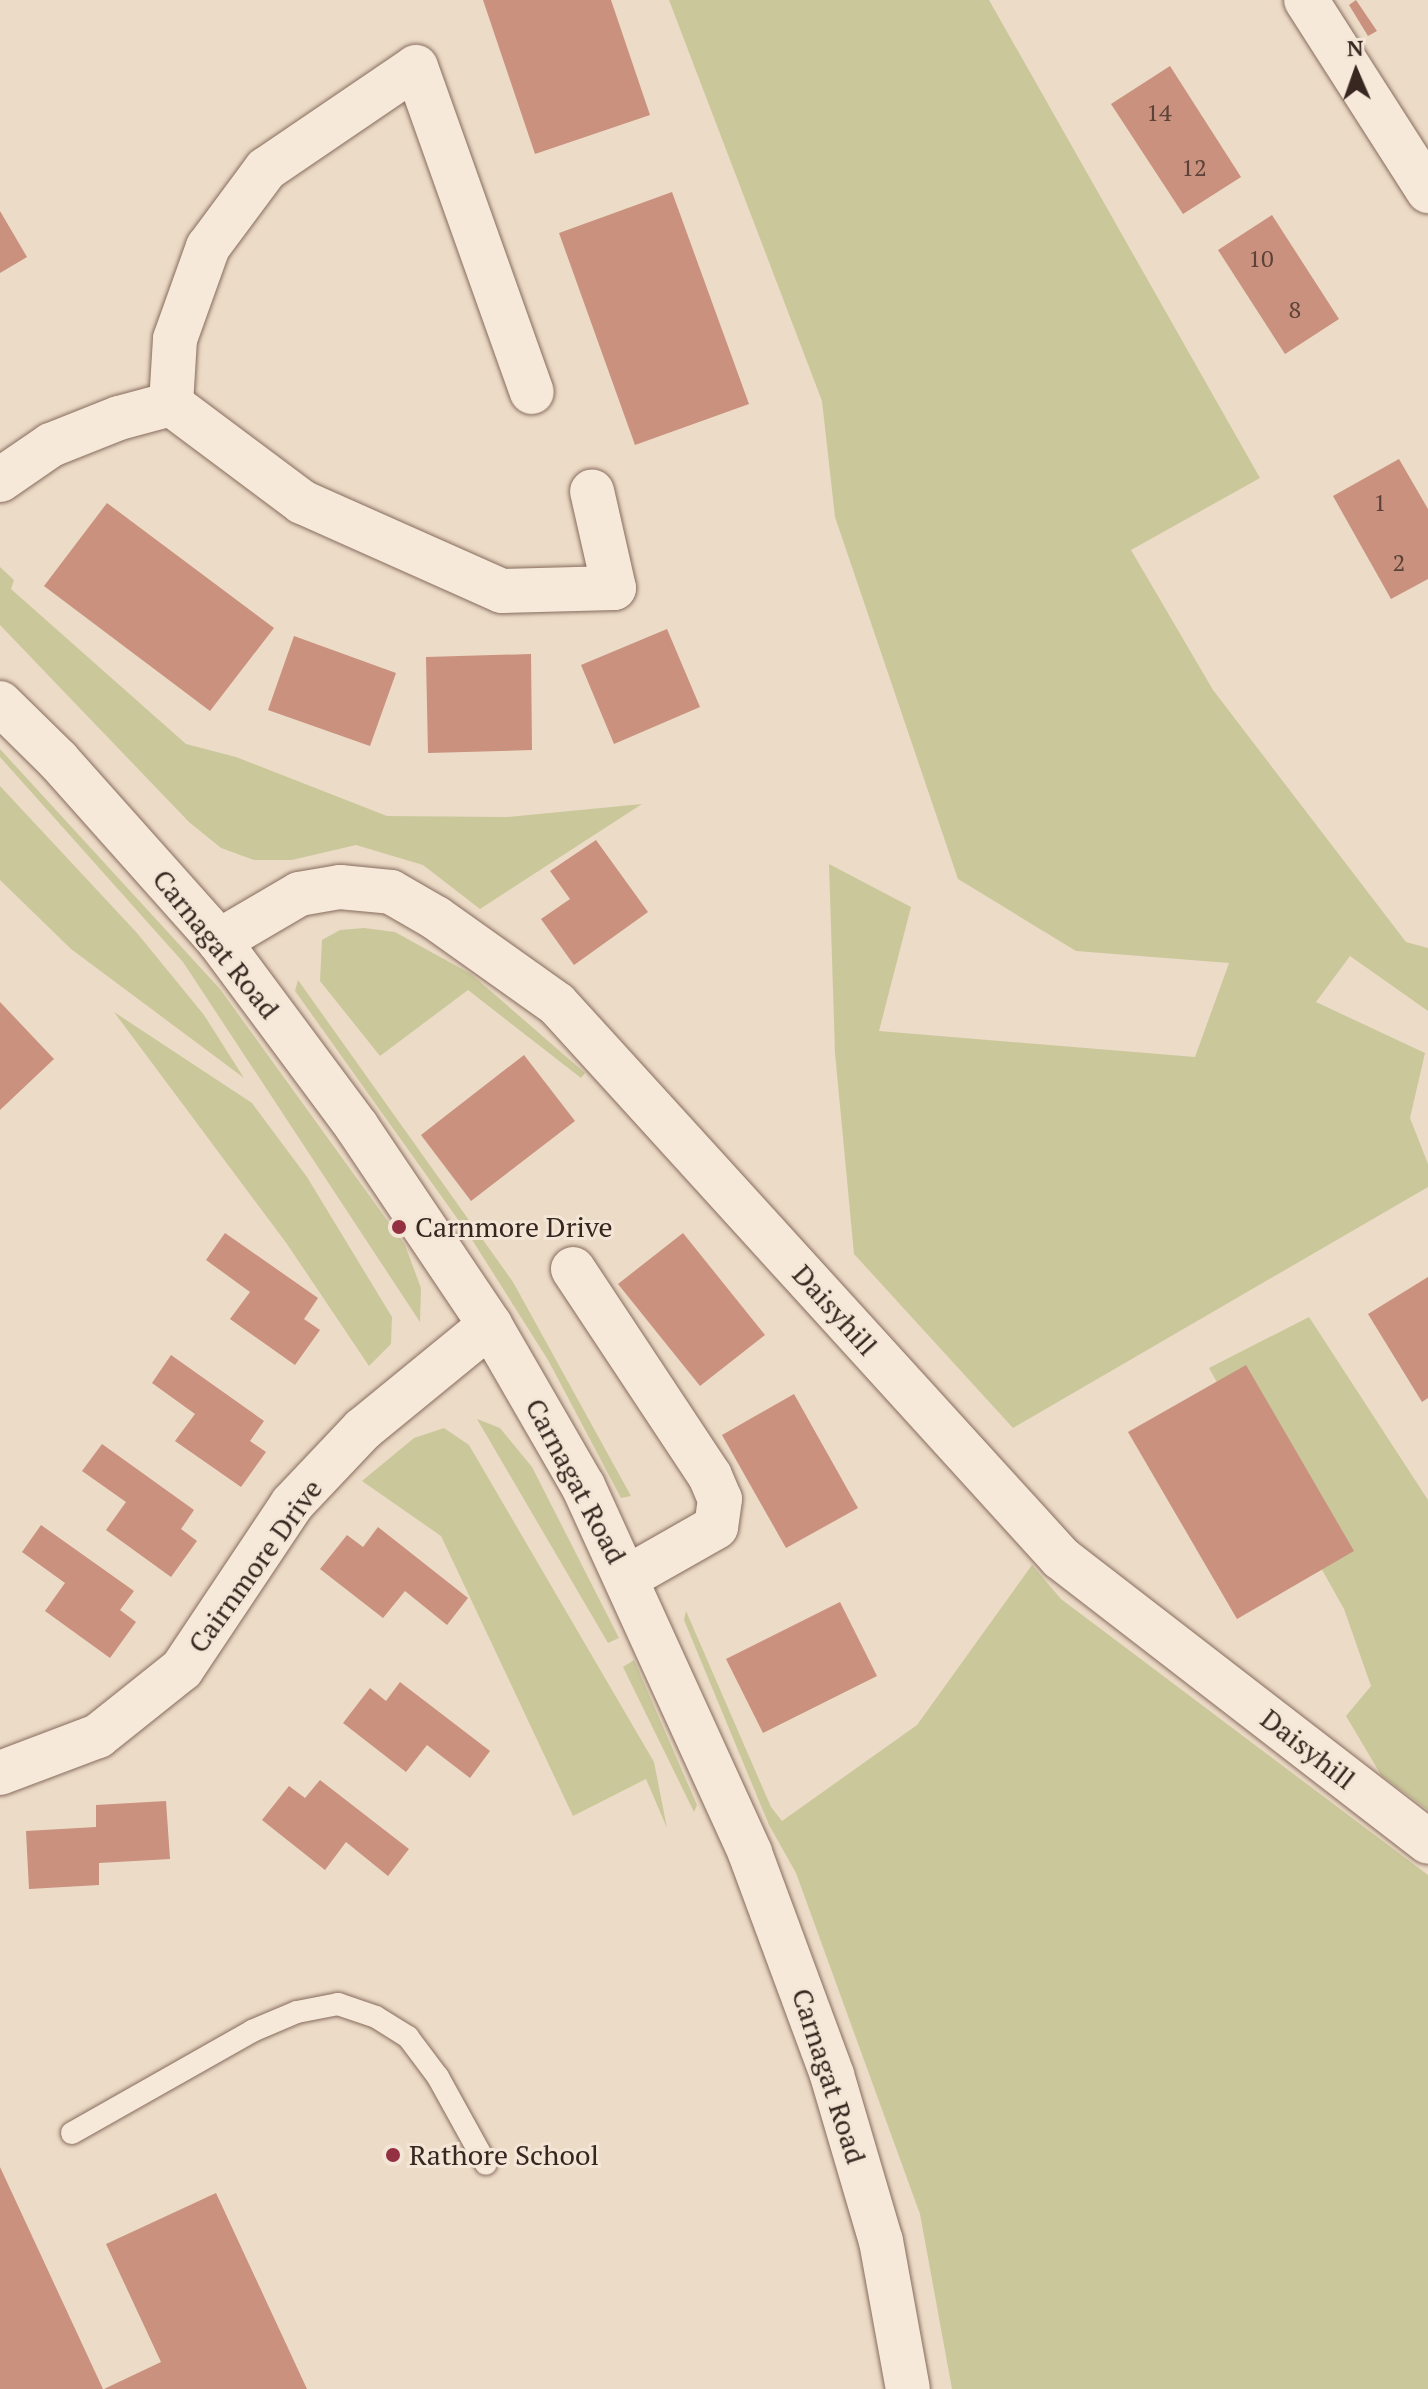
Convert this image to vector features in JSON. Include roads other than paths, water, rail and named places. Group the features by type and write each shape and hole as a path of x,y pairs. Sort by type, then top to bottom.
{"street":[{"path":"1306,0 1421,167"},
{"path":"171,404 175,339 208,247 266,169 416,67 532,392"},
{"path":"0,480 51,445 119,418 171,404"},
{"path":"171,404 302,502 502,591 614,588 592,491"},
{"name":"Carnagat Road","path":"0,703 58,760 219,941 357,1127 490,1325 628,1577 750,1853 832,2075 881,2241 908,2389"},
{"name":"Daisyhill","path":"219,941 299,894 340,887 391,892 436,918 557,1004 1061,1558 1428,1842"},
{"path":"573,1269 710,1476 720,1499 716,1527 628,1577"},
{"name":"Cairnmore Drive","path":"0,1773 98,1736 182,1669 292,1504 363,1429 490,1325"}],"lane":[{"path":"72,2133 252,2031 297,2012 338,2004 376,2017 408,2037 438,2077 486,2164"}],"place":[{"name":"Carnmore Drive","path":"399,1227"},
{"name":"Rathore School","path":"393,2155"}]}
